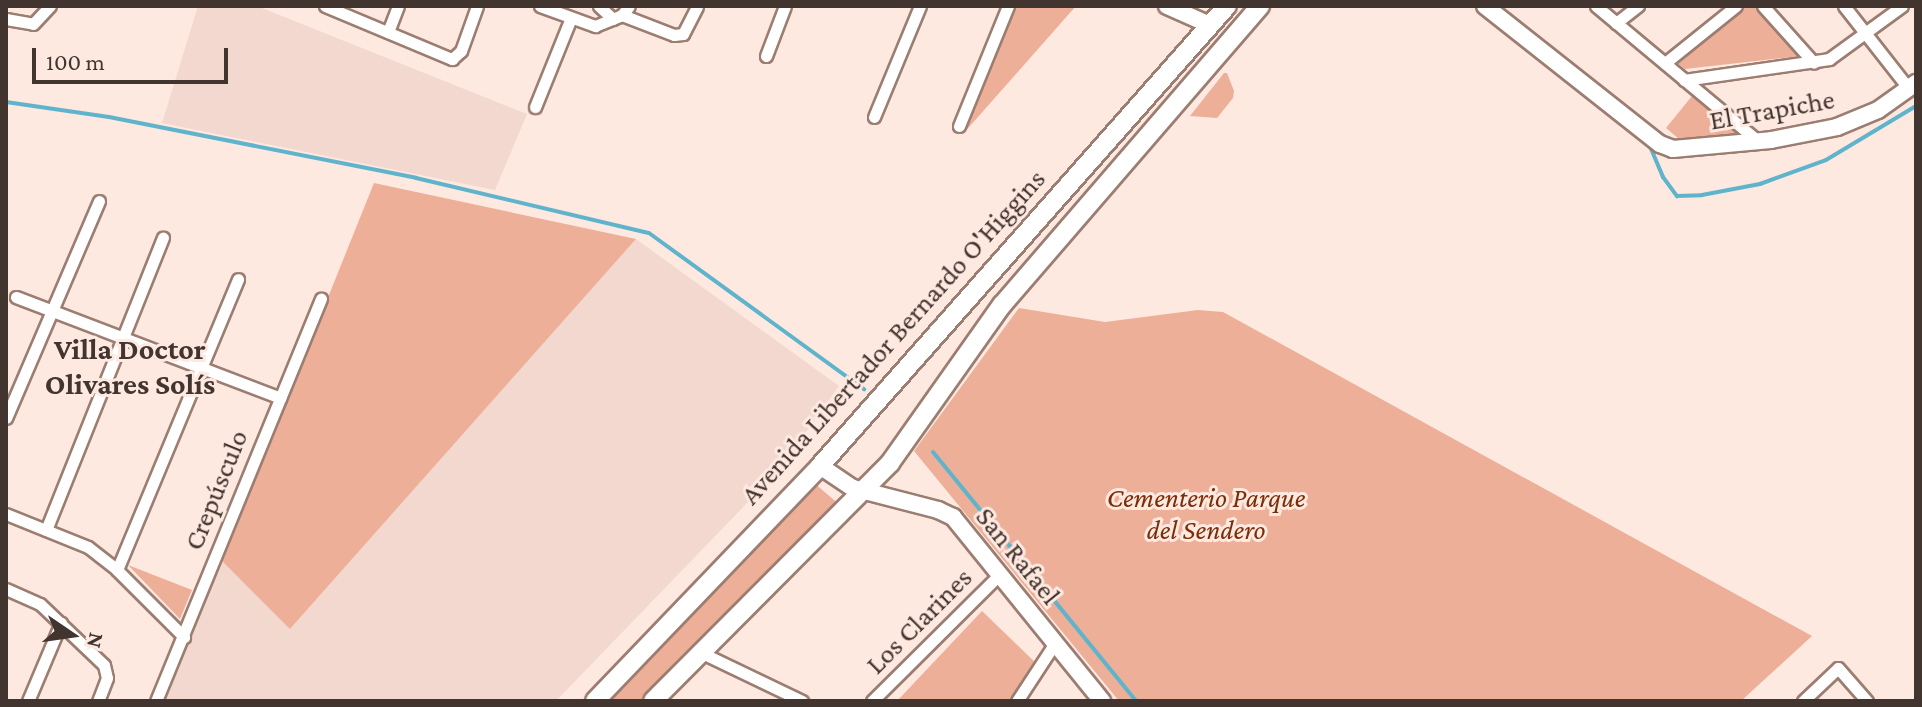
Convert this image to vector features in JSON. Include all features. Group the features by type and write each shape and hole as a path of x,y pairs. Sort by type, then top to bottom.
{"main road":[{"name":"Avenida Libertador Bernardo O'Higgins","path":"595,701 820,466 1227,6"},
{"name":"Avenida Libertador Bernardo O'Higgins","path":"653,701 890,463 1002,305 1260,6"}],"street":[{"path":"6,19 33,24 50,6"},
{"path":"388,32 398,6"},
{"path":"327,7 452,59 461,51 477,6"},
{"path":"540,6 595,26 622,14"},
{"path":"599,6 674,35 683,34 697,6"},
{"path":"766,56 785,6"},
{"path":"874,117 920,6"},
{"path":"959,126 1008,6"},
{"path":"1167,6 1210,25"},
{"name":"El Trapiche","path":"1485,6 1660,144 1673,149 1759,142 1853,122 1913,86"},
{"path":"1596,6 1759,142"},
{"path":"1616,23 1638,6"},
{"path":"1665,63 1736,6"},
{"path":"1763,6 1814,63"},
{"path":"1844,6 1913,86"},
{"path":"1684,80 1814,63 1837,55 1902,6"},
{"path":"535,107 571,18"},
{"path":"6,418 99,201"},
{"path":"46,530 163,237"},
{"path":"117,570 238,279"},
{"path":"16,297 280,398"},
{"name":"Crepúsculo","path":"156,701 321,298"},
{"name":"San Rafael","path":"820,466 840,481 864,490 949,514 1102,701"},
{"path":"6,514 88,547 117,570 184,637"},
{"name":"Los Clarines","path":"872,701 999,575"},
{"path":"6,589 40,604 108,670 98,701"},
{"path":"28,701 61,623"},
{"path":"1017,701 1055,643"},
{"path":"702,653 802,701"},
{"path":"1803,701 1838,668 1867,701"}],"shaded area":[{"path":"198,6 257,6 527,114 495,190 162,123"},
{"path":"636,239 839,386 777,472 556,701 164,701 222,561 291,628"}],"green space":[{"path":"1016,6 1076,6 962,135"},
{"path":"1741,6 1756,6 1801,56 1685,69 1674,60"},
{"path":"1227,73 1234,91 1233,98 1217,118 1190,116"},
{"path":"1692,96 1740,135 1679,139 1666,128"},
{"path":"374,183 636,239 290,629 222,561"},
{"name":"Cementerio Parque del Sendero","path":"1019,308 1105,322 1198,310 1223,312 1812,636 1741,701 1119,701 914,451"},
{"path":"814,483 840,505 643,701 610,701"},
{"path":"128,565 192,590 180,619"},
{"path":"982,611 1040,667 1008,701 897,701"}],"waterway":[{"path":"6,102 109,117 416,178 649,233 864,389"},
{"path":"1649,144 1663,177 1677,196 1702,195 1760,184 1826,160 1916,106"},
{"path":"933,452 1136,701"}],"district":[{"name":"Villa Doctor Olivares Solís","path":"130,366"}]}
